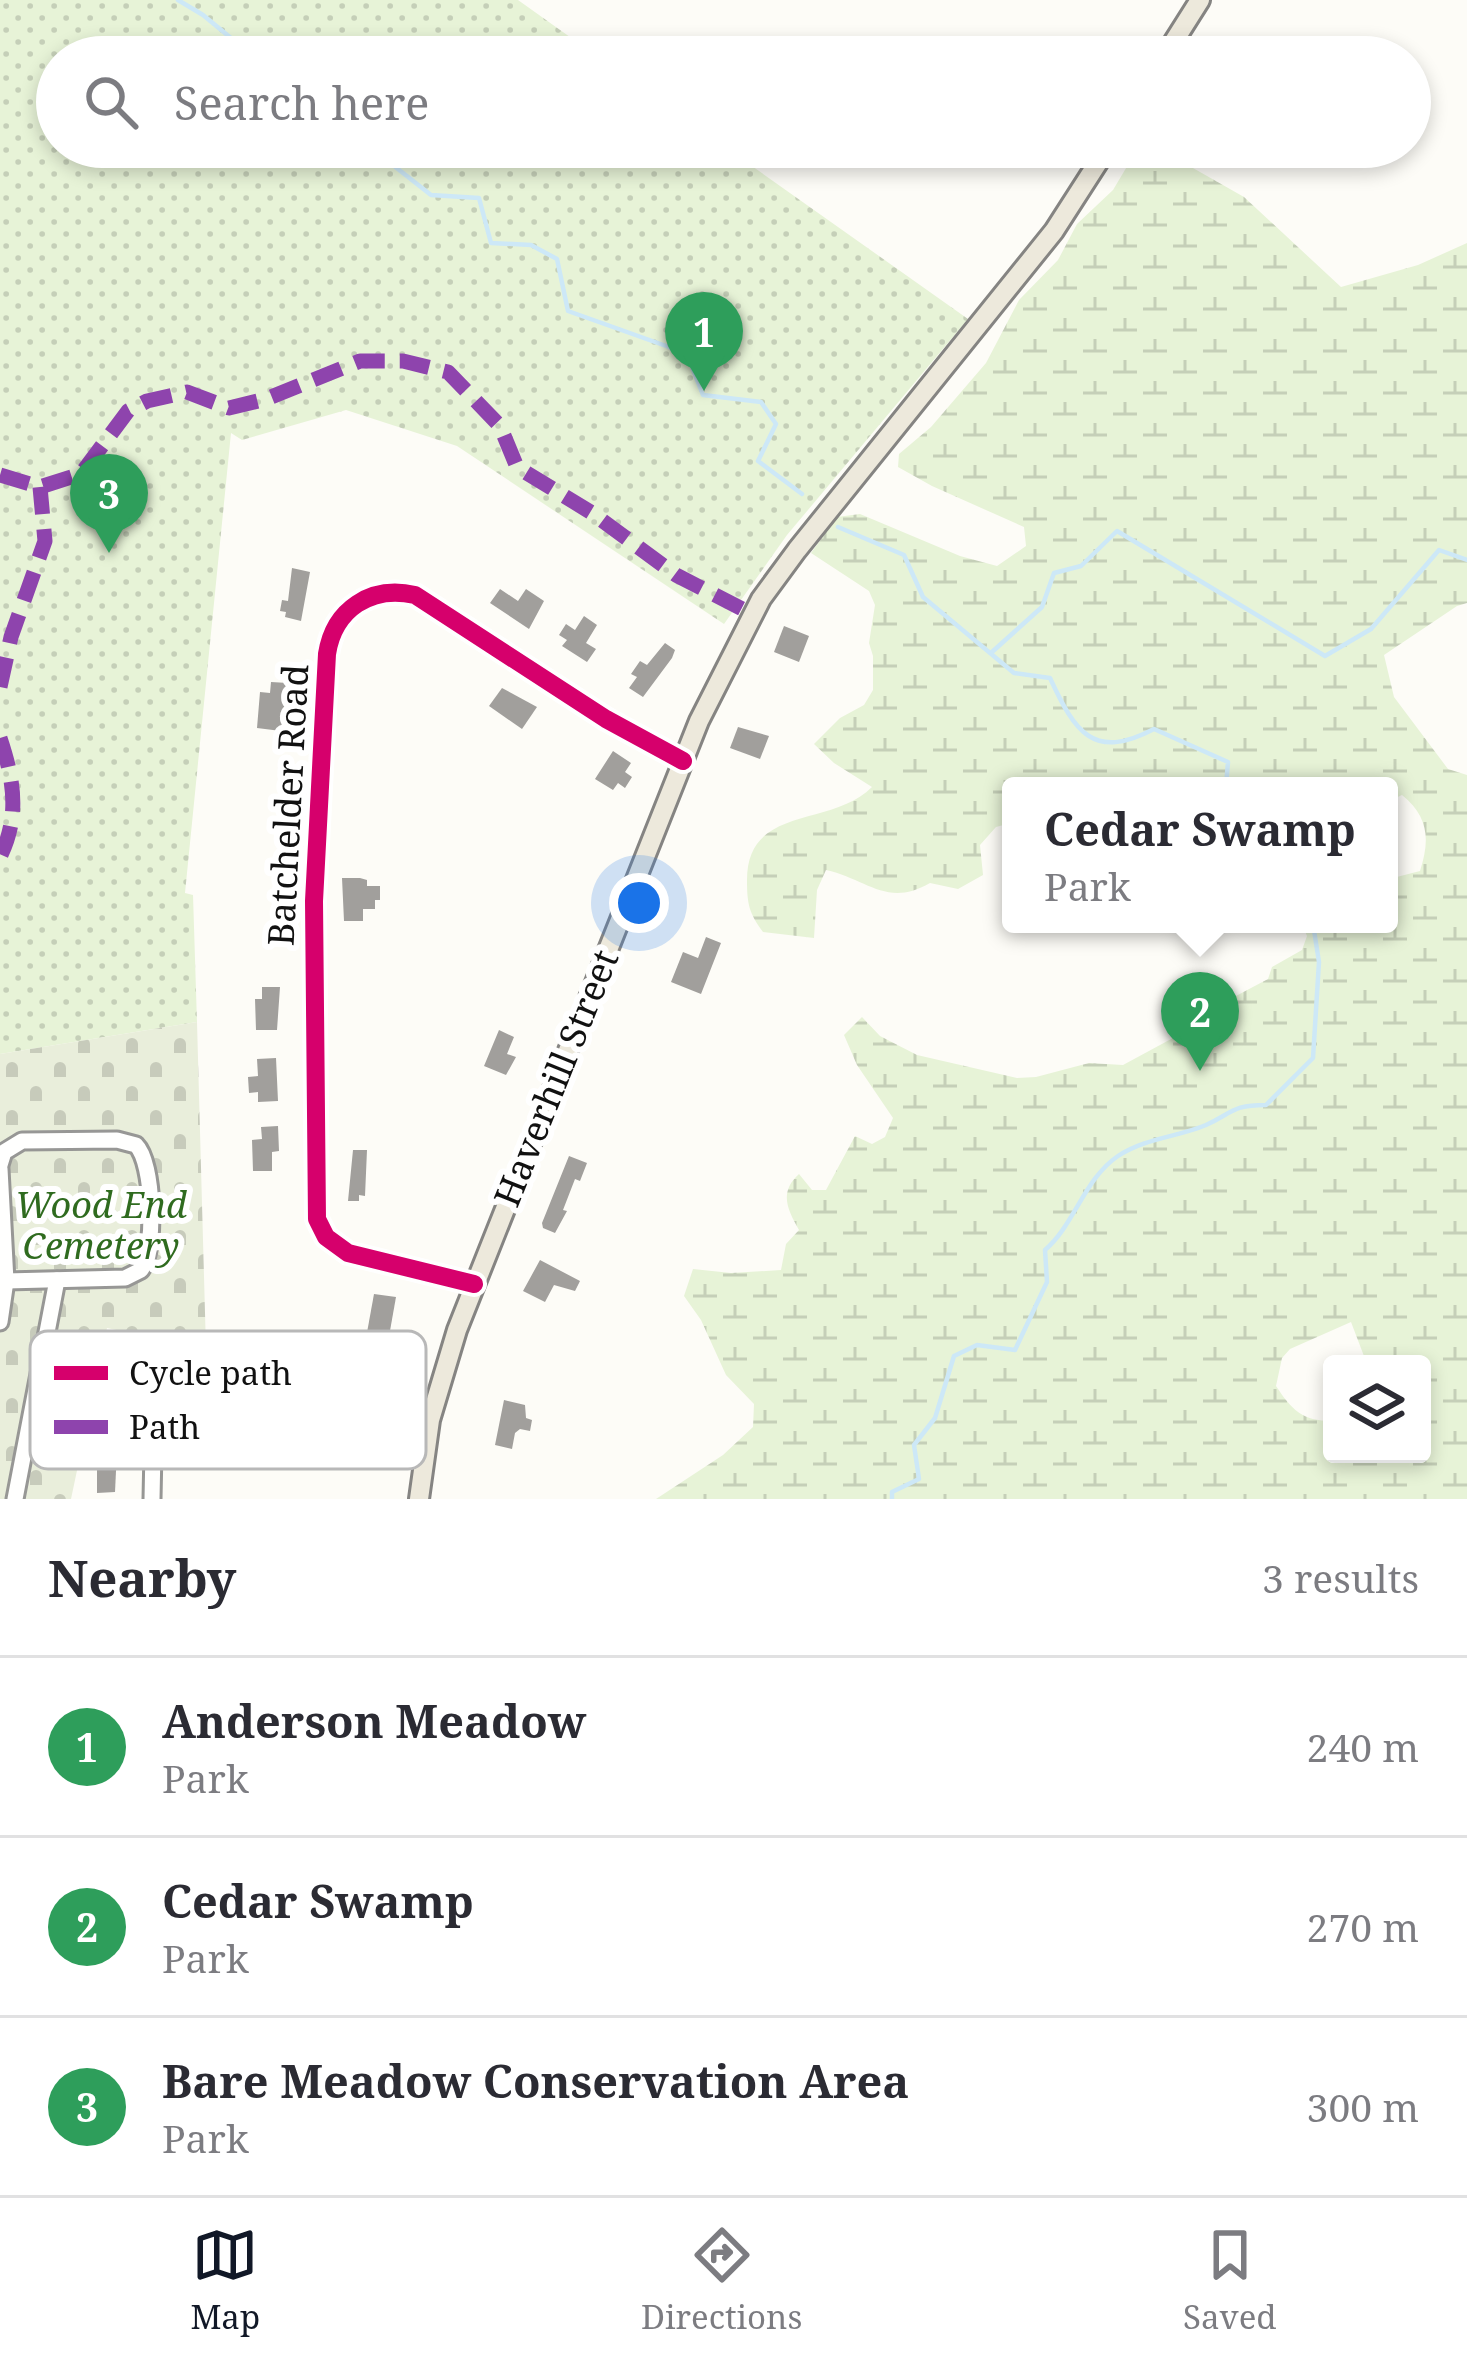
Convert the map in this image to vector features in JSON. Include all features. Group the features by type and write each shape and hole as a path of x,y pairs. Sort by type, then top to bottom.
{"main road":[{"path":"1177,36 1200,0"},
{"name":"Haverhill Street","path":"426,1449 430,1420 474,1284 683,761 736,644 796,550 1054,231 1094,168"},
{"name":"Haverhill Street","path":"419,1499 423,1469"}],"street":[{"name":"Batchelder Road","path":"474,1284 348,1253 326,1237 316,1213 314,902 331,637 344,614 364,598 389,592 415,595 606,718 683,761"},
{"path":"0,1322 6,1281 0,1167 4,1151 22,1141 122,1140 136,1145 145,1156 150,1251 144,1267 125,1278 6,1281"},
{"path":"47,1331 57,1280"},
{"path":"15,1499 30,1421"},
{"path":"152,1499 153,1469"}],"green space":[{"path":"0,0 518,0 569,36 36,36 36,168 755,168 968,319 787,535 724,624 457,446 346,410 242,440 231,433 185,893 193,895 197,1022 0,1054"},
{"path":"1126,168 1193,168 1244,197 1341,287 1418,265 1467,243 1467,603 1384,655 1394,697 1448,769 1467,775 1467,1499 656,1499 723,1455 753,1427 754,1404 726,1375 701,1320 684,1296 693,1269 781,1270 786,1244 799,1230 787,1201 793,1181 799,1174 812,1190 826,1190 855,1136 872,1144 885,1137 893,1118 857,1065 844,1035 862,1017 880,1036 917,1055 1017,1078 1089,1063 1123,1065 1197,1025 1213,1012 1220,997 1234,997 1268,979 1272,967 1302,950 1306,933 1398,933 1398,877 1420,871 1426,839 1422,821 1411,803 1398,797 1398,777 1002,777 1002,825 980,845 983,875 958,889 930,883 915,890 889,892 826,870 817,890 814,938 763,932 752,914 747,880 751,856 761,839 794,820 855,800 872,787 814,744 840,718 864,705 873,690 869,643 875,605 869,591 811,553 837,517 860,514 960,556 997,566 1026,546 1024,527 898,467 899,454 931,427 986,363 1019,300 1058,260 1077,224 1113,190"},
{"name":"Wood End Cemetery","path":"197,1022 206,1331 30,1331 30,1469 77,1469 71,1499 0,1499 0,1054"}],"building":[{"path":"292,568 310,572 301,621 280,611 282,600 288,601"},
{"path":"500,589 518,601 526,589 544,601 529,629 490,603"},
{"path":"584,616 597,625 586,643 596,649 587,662 562,646 567,640 559,635 566,624 575,630"},
{"path":"784,626 809,636 799,662 774,652"},
{"path":"665,643 675,650 672,658 643,697 629,688 637,677 631,674 640,661 647,665"},
{"path":"271,682 288,683 281,731 257,728 260,692 270,693"},
{"path":"502,688 537,707 522,729 489,706"},
{"path":"738,727 769,736 760,759 730,748"},
{"path":"613,751 631,763 625,772 632,777 625,788 618,783 613,790 595,779"},
{"path":"342,878 360,878 367,880 367,886 380,886 380,900 375,900 375,909 363,909 363,921 344,921"},
{"path":"706,937 721,943 701,994 671,982 683,952 698,958"},
{"path":"262,987 280,987 277,1030 256,1030 255,999 262,999"},
{"path":"499,1030 514,1037 507,1054 516,1057 506,1075 484,1066"},
{"path":"276,1058 278,1101 258,1102 258,1092 249,1093 248,1077 258,1076 257,1059"},
{"path":"278,1126 279,1151 272,1152 272,1171 253,1171 252,1140 262,1139 261,1127"},
{"path":"353,1150 367,1150 365,1196 359,1195 359,1201 348,1201"},
{"path":"569,1156 587,1163 580,1181 575,1179 563,1210 567,1211 555,1233 542,1223"},
{"path":"540,1260 580,1281 575,1291 554,1285 545,1302 523,1291"},
{"path":"374,1294 396,1297 390,1331 367,1331"},
{"path":"504,1400 525,1405 526,1418 532,1420 530,1431 515,1433 512,1449 495,1445"},
{"path":"97,1469 116,1469 115,1492 97,1493"}],"waterway":[{"path":"178,0 228,36"},
{"path":"397,168 431,195 479,198 491,243 531,245 557,259 568,311 669,347 690,362 703,395 761,402 776,424 758,461 802,494"},
{"path":"838,527 904,555 923,597 1014,673 1050,678 1068,713 1088,736 1116,742 1154,729 1228,762 1227,777"},
{"path":"992,652 1042,607 1054,573 1081,566 1117,531 1325,656 1371,629 1439,550 1467,560"},
{"path":"892,1499 892,1492 919,1479 914,1445 935,1418 954,1356 977,1345 1015,1350 1047,1282 1045,1250 1106,1166 1139,1145 1206,1125 1239,1108 1266,1105 1313,1058 1319,962 1314,933"}],"marked path":[{"path":"0,475 40,487 81,474 128,411 147,401 187,392 229,408 266,399 360,361 403,361 448,372 500,426 517,467 592,513 676,575 752,614"},
{"path":"0,687 11,637 45,541 40,487"},
{"path":"0,738 13,798 0,857"}],"cycle path":[{"path":"474,1284 348,1253 326,1237 317,1219 314,901 331,638 346,613 370,597 415,595 606,719 683,761"}],"place":[{"name":"Anderson Meadow","path":"704,391"},
{"name":"Bare Meadow Conservation Area","path":"109,553"},
{"name":"Cedar Swamp","path":"1200,1071"}]}
